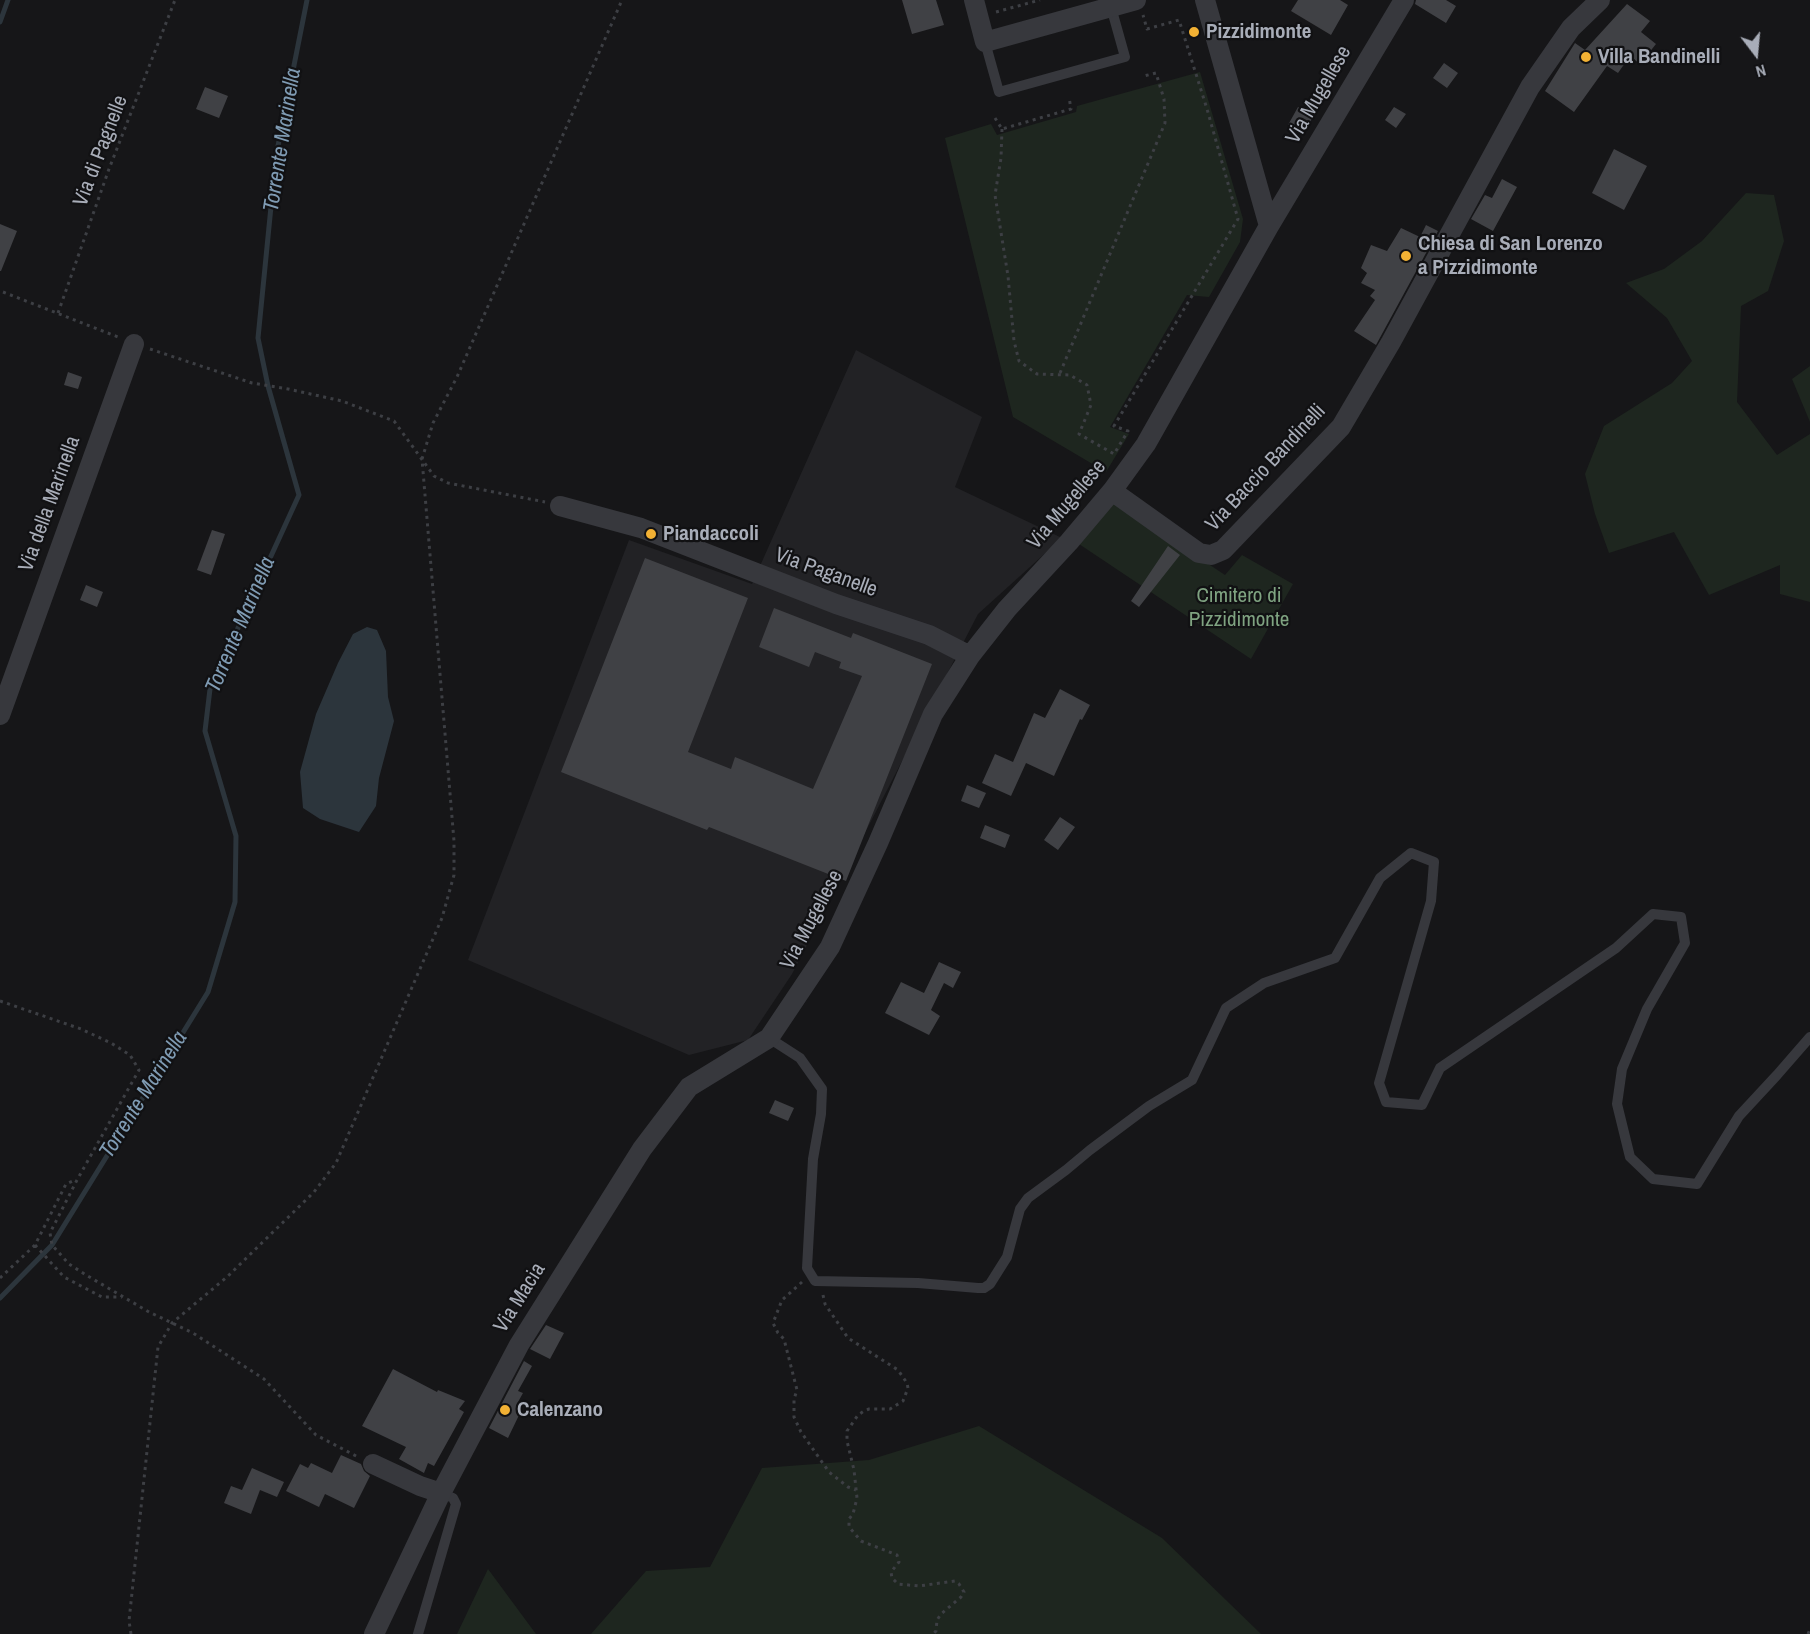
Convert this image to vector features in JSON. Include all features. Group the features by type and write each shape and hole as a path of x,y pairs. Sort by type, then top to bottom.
{"street":[{"path":"1205,0 1269,226"},
{"name":"Via Mugellese","path":"769,1038 830,947 878,843 933,714 970,656 1007,609 1112,491 1146,444 1269,226 1404,0"},
{"name":"Via Baccio Bandinelli","path":"1112,491 1199,553 1210,555 1223,550 1341,427 1391,342 1530,87 1571,28 1600,0"},
{"path":"982,3 985,42 1111,7 1139,7"},
{"name":"Via della Marinella","path":"0,715 134,344"},
{"name":"Via Paganelle","path":"560,506 640,528 836,603 929,635 970,656"},
{"name":"Via Macia","path":"374,1634 441,1493 519,1345 642,1149 689,1087 769,1038"},
{"path":"373,1464 441,1493"}],"lane":[{"path":"985,42 999,92 1011,89 1125,57 1111,7"},
{"path":"769,1038 800,1058 822,1089 821,1114 813,1159 807,1268 815,1278 984,1288 990,1284 1007,1257 1020,1209 1028,1198 1149,1106 1192,1080 1226,1008 1264,983 1335,958 1380,878 1411,853 1434,862 1431,901 1379,1083 1386,1102 1422,1105 1440,1068 1616,948 1653,914 1681,917 1685,943 1647,1009 1622,1069 1617,1104 1630,1157 1653,1179 1697,1184 1739,1116 1810,1037"},
{"path":"418,1634 456,1504 453,1498 441,1493"}],"path":[{"name":"Via di Pagnelle","path":"58,313 109,169 175,0"},
{"path":"131,1634 129,1621 158,1347 172,1323 235,1269 314,1192 336,1163 442,918 454,875 454,841 422,459 433,423 457,377 622,0"},
{"path":"982,3 992,13 1040,0"},
{"path":"994,118 1002,129 1001,158 995,195 1008,276 1014,341 1019,361 1037,374 1070,375 1087,385 1091,405 1079,434 1114,454 1128,431 1114,426 1238,219 1208,109 1179,20 1147,29 1139,7"},
{"path":"1060,373 1165,123 1164,99 1156,73 1144,76"},
{"path":"1002,129 1071,109 1068,97"},
{"path":"3,292 134,344 252,383 342,401 394,421 434,476 448,483 560,506"},
{"path":"0,1001 81,1029 111,1043 130,1055 139,1070 50,1233 52,1245 69,1264 122,1297 228,1354 264,1379 316,1435 373,1464"},
{"path":"0,1278 36,1246 66,1184 77,1180"},
{"path":"36,1246 64,1277 102,1297 122,1297"},
{"path":"856,1490 848,1487 829,1472 797,1425 793,1408 797,1390 784,1339 773,1323 782,1300 815,1278 825,1304 848,1338 898,1370 907,1383 908,1388 903,1401 890,1409 864,1411 858,1415 847,1431 848,1452 854,1470 856,1490 857,1503 849,1519 849,1527 861,1541 897,1555 899,1562 891,1572 895,1582 904,1586 955,1581 964,1592 937,1620 936,1631 933,1634"},
{"path":"1809,1634 1810,1629"}],"shaded area":[{"path":"856,350 982,417 955,487 1062,538 978,614 792,974 748,1040 689,1055 468,960 629,540 752,584"},
{"path":"367,627 377,630 386,651 388,697 394,721 379,778 376,806 359,832 320,819 303,808 300,772 316,714 338,663 353,634"}],"green space":[{"path":"1200,72 1243,219 1240,242 1209,297 1187,295 1110,427 1129,434 1106,472 1013,417 945,138 991,124 997,135 1076,112 1077,106"},
{"path":"1746,193 1774,195 1784,241 1768,291 1741,306 1737,402 1777,455 1810,434 1810,602 1780,594 1780,565 1709,595 1674,532 1609,553 1595,514 1585,474 1604,426 1672,383 1692,361 1667,318 1626,283 1664,269 1702,241"},
{"path":"1810,366 1810,422 1792,379"},
{"name":"Cimitero di Pizzidimonte","path":"1114,501 1225,575 1242,555 1293,584 1251,659 1079,544"},
{"path":"979,1426 1162,1538 1261,1634 591,1634 646,1571 710,1567 762,1468 869,1460"},
{"path":"488,1569 536,1634 457,1634"}],"building":[{"path":"902,0 936,0 944,25 912,34"},
{"path":"1298,0 1340,0 1348,5 1331,35 1291,11"},
{"path":"1416,0 1446,0 1456,6 1446,23 1415,4"},
{"name":"Villa Bandinelli","path":"1627,4 1650,21 1641,32 1656,44 1640,64 1630,56 1618,73 1607,66 1574,112 1545,91 1575,43 1585,50"},
{"path":"1444,63 1458,73 1447,88 1433,78"},
{"path":"205,87 228,96 219,118 196,109"},
{"path":"1298,107 1314,115 1304,133 1288,125"},
{"path":"1394,107 1406,114 1396,128 1385,120"},
{"path":"1614,149 1647,166 1624,210 1592,193"},
{"path":"1502,179 1517,187 1493,231 1471,219 1485,195 1492,198"},
{"path":"0,224 17,231 1,271 0,271"},
{"path":"1426,225 1438,231 1376,345 1354,331 1375,300 1370,296 1375,290 1361,283 1367,273 1361,268 1371,245 1387,251 1401,228 1420,237"},
{"path":"68,372 82,377 78,389 64,385"},
{"path":"212,530 225,534 211,575 197,570"},
{"path":"1168,546 1180,555 1139,607 1131,601"},
{"path":"645,558 748,598 688,752 731,769 735,757 813,789 862,676 839,668 841,662 815,652 809,667 759,647 774,608 851,638 853,633 932,664 846,881 709,827 707,830 561,772"},
{"path":"86,585 103,592 97,607 80,600"},
{"path":"1060,689 1090,705 1082,720 1080,719 1054,776 1026,763 1011,796 982,783 995,754 1013,762 1034,713 1045,718"},
{"path":"967,785 986,793 979,808 961,801"},
{"path":"1060,817 1075,827 1058,850 1044,840"},
{"path":"985,825 1010,835 1005,848 980,838"},
{"path":"939,962 961,972 953,988 944,983 931,1010 940,1016 929,1035 885,1013 901,982 924,993"},
{"path":"775,1100 794,1108 788,1121 769,1113"},
{"path":"546,1325 564,1333 550,1359 530,1349"},
{"name":"Calenzano","path":"524,1361 532,1366 518,1391 523,1393 518,1402 521,1404 519,1409 521,1411 508,1438 489,1428"},
{"path":"393,1369 437,1392 438,1390 465,1401 459,1409 464,1412 434,1466 428,1463 424,1473 399,1459 406,1447 362,1426"},
{"path":"341,1455 361,1464 370,1476 354,1508 325,1494 319,1507 286,1491 300,1464 308,1468 311,1463 332,1473"},
{"path":"252,1468 284,1482 277,1497 260,1490 251,1514 224,1503 231,1486 242,1490"}],"waterway":[{"path":"0,22 8,0"},
{"name":"Torrente Marinella","path":"0,1298 52,1245 208,992 235,902 236,836 205,731 210,689 299,495 268,386 258,338 276,156 307,0"}],"place":[{"name":"Pizzidimonte","path":"1194,32"},
{"name":"Villa Bandinelli","path":"1586,57"},
{"name":"Chiesa di San Lorenzo a Pizzidimonte","path":"1406,256"},
{"name":"Piandaccoli","path":"651,534"},
{"name":"Calenzano","path":"505,1410"}]}
